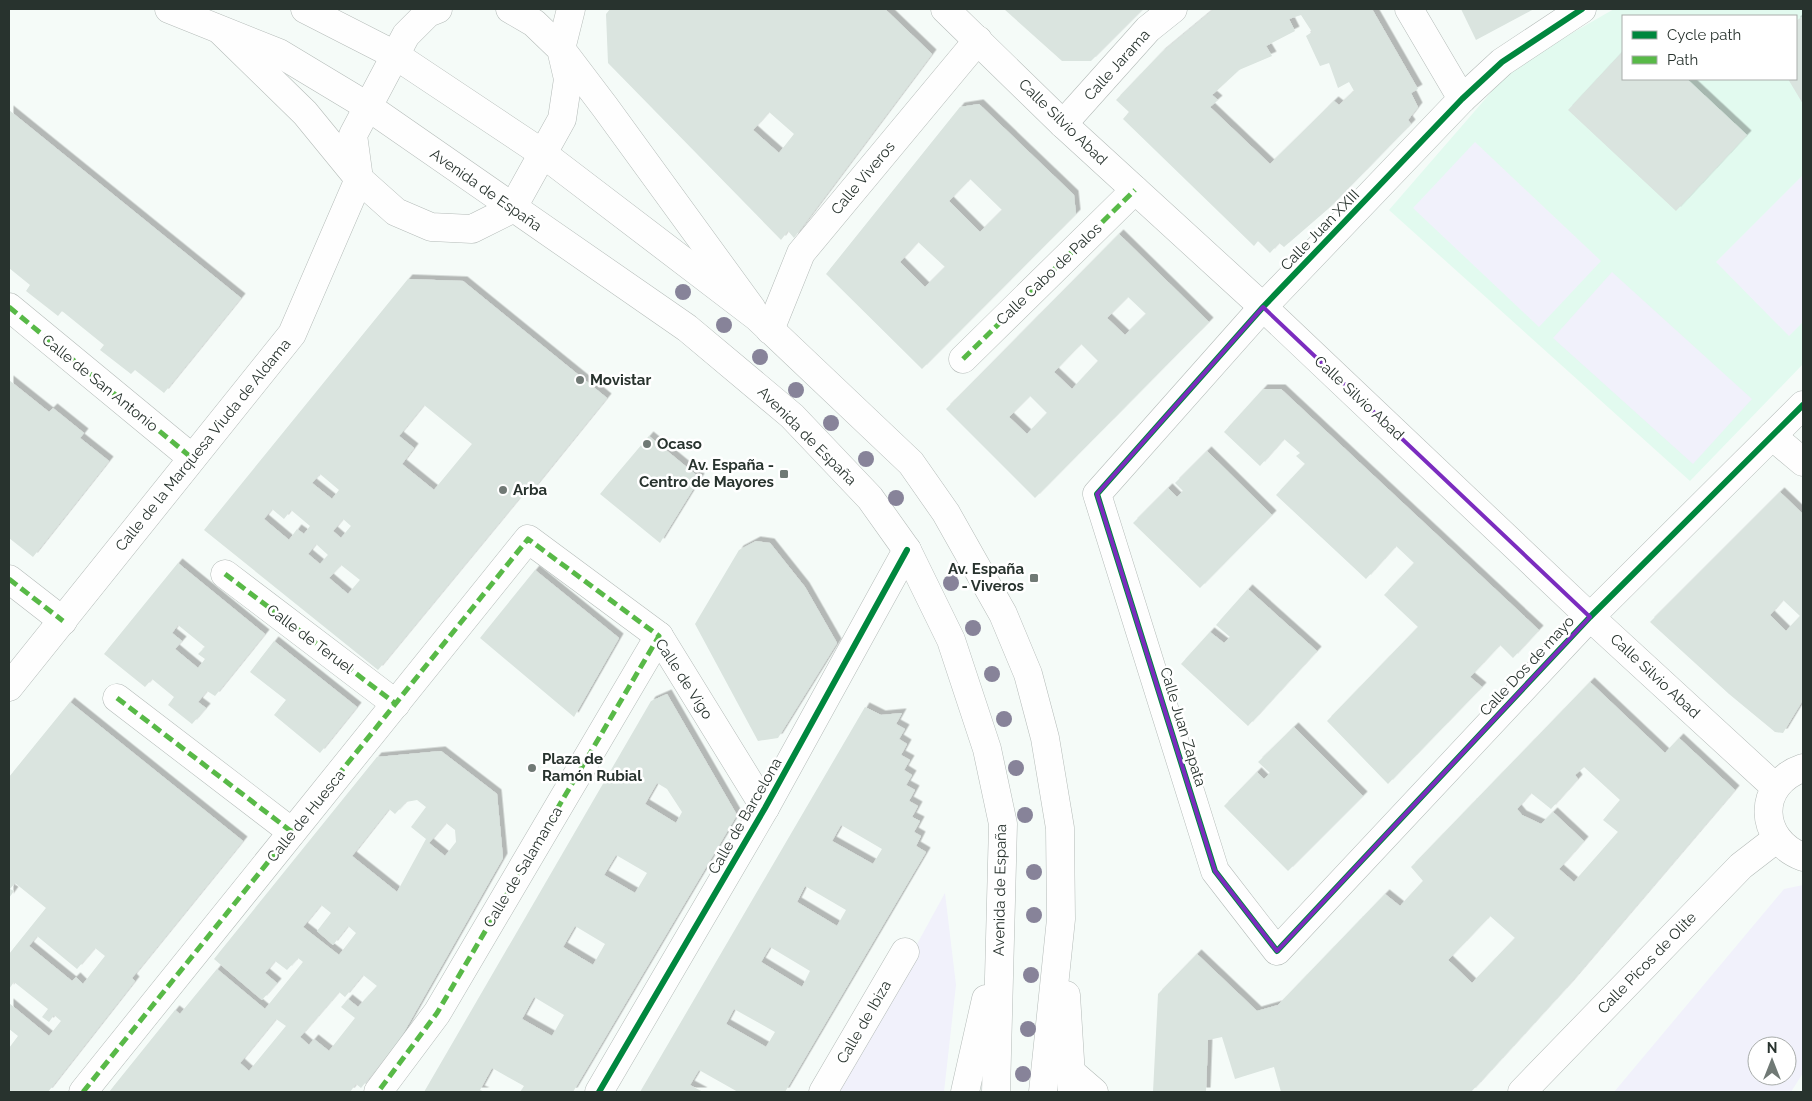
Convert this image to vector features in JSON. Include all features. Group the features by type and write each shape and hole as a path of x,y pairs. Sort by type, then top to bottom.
{"street":[{"name":"Avenida de España","path":"169,9 279,53 367,106 512,209 702,339 792,416 870,498 906,550 951,640 987,749 1003,824 996,1092"},
{"path":"305,9 395,55 542,153 764,323 912,463 946,513 1003,614 1028,674 1045,738 1060,828 1060,918 1072,1082 1094,1092"},
{"path":"359,180 353,135 406,35 428,13 438,9"},
{"path":"510,9 534,23 560,50 605,107 764,323"},
{"path":"221,30 305,113 359,180 396,212 431,226 472,228 512,209 562,119 568,79 560,50 571,9"},
{"name":"Calle Silvio Abad","path":"945,9 1063,124 1264,307 1590,617 1775,787"},
{"name":"Calle Jarama","path":"1063,124 1148,29 1173,9"},
{"path":"1409,9 1462,99"},
{"name":"Calle Juan XXIII","path":"1098,494 1264,307 1462,99 1502,62 1582,9"},
{"name":"Calle Viveros","path":"764,323 801,253 978,40"},
{"name":"Calle de la Marquesa Viuda de Aldama","path":"9,687 292,334 359,180"},
{"name":"Calle Cabo de Palos","path":"963,358 1135,190"},
{"name":"Calle de San Antonio","path":"9,307 192,458"},
{"name":"Calle Dos de mayo","path":"1277,951 1590,617 1803,405"},
{"path":"1772,436 1803,462"},
{"name":"Calle Juan Zapata","path":"1098,494 1215,871 1277,951"},
{"name":"Calle de Vigo","path":"528,539 659,636 765,808"},
{"name":"Calle de Huesca","path":"83,1092 528,539"},
{"name":"Calle de Barcelona","path":"599,1092 765,808 906,550"},
{"name":"Calle de Teruel","path":"225,574 396,704"},
{"path":"9,579 63,621"},
{"name":"Calle de Salamanca","path":"378,1092 437,1013 659,636"},
{"path":"117,698 292,832"},
{"path":"1803,768 1791,772 1775,787 1769,801 1768,817 1776,839 1788,850 1803,857"},
{"name":"Calle Picos de Olite","path":"1522,1092 1740,866 1776,839"},
{"path":"1043,1092 1060,918"},
{"path":"965,1092 1000,941"},
{"name":"Calle de Ibiza","path":"823,1092 905,952"}],"highlighted area":[{"path":"1263,307 1590,617 1277,951 1215,871 1097,494"}],"shaded area":[{"path":"1614,9 1803,9 1803,364 1690,481 1389,210 1513,67"},
{"path":"1475,142 1601,261 1539,327 1413,208"},
{"path":"1803,175 1803,322 1789,336 1716,262"},
{"path":"1612,272 1752,399 1693,464 1553,338"},
{"path":"1803,885 1803,1073 1797,1082 1797,1036 1747,1036 1747,1086 1795,1086 1791,1092 1614,1092 1784,889"},
{"path":"945,893 956,985 944,1092 836,1092"}],"building":[{"path":"610,9 885,9 932,54 794,238 788,231 781,240 608,63 606,14","holes":["769,112 794,134 779,153 753,130"]},
{"path":"1004,9 1143,9 1091,61 1062,61"},
{"path":"1214,9 1372,9 1418,89 1411,93 1418,107 1408,120 1411,124 1329,208 1284,247 1279,243 1270,253 1258,241 1254,246 1123,119 1129,112 1116,100 1161,53","holes":["1301,15 1312,32 1306,36 1320,66 1329,63 1338,88 1349,82 1354,91 1339,105 1334,101 1270,164 1210,107 1218,100 1212,95 1239,70 1272,56 1266,46 1295,31 1289,19"]},
{"path":"1461,9 1534,9 1476,40"},
{"path":"1803,16 1803,104 1789,80 1797,80 1797,20"},
{"path":"1622,52 1622,80 1688,80 1747,135 1676,211 1568,110"},
{"path":"979,104 1074,195 1076,214 922,369 826,274 960,107","holes":["970,179 1002,210 980,232 949,201","918,242 945,267 925,287 900,262"]},
{"path":"9,110 241,298 164,393 135,370 131,374 100,350 104,345 62,311 58,316 26,291 30,285 9,268"},
{"path":"1119,234 1209,322 1035,498 946,409","holes":["1128,297 1146,314 1125,335 1107,318","1081,344 1098,361 1072,389 1054,372","1030,396 1047,413 1027,434 1009,417"]},
{"path":"408,279 463,281 607,398 531,492 527,489 378,670 204,530","holes":["424,405 472,444 434,490 402,464 414,448 399,436","320,474 339,490 332,499 312,483","272,509 284,519 291,510 310,526 304,534 297,529 289,540 264,519","343,519 351,526 341,538 333,531","316,544 328,555 320,564 308,554","341,565 360,580 348,594 329,578"]},
{"path":"9,380 49,412 53,408 84,433 80,438 109,461 33,557 9,538"},
{"path":"1263,389 1281,389 1539,630 1513,658 1500,645 1470,677 1482,687 1388,784 1327,721 1418,627 1384,595 1414,563 1396,546 1366,579 1276,495 1305,464 1296,456 1300,453 1284,439 1260,466 1224,432"},
{"path":"649,436 700,478 660,543 600,494"},
{"path":"1207,451 1272,515 1200,588 1133,523 1168,488 1177,497 1183,491 1175,483"},
{"path":"1780,492 1803,514 1803,700 1783,733 1775,732 1729,694 1650,622","holes":["1783,600 1800,616 1786,631 1770,615"]},
{"path":"756,541 770,543 805,587 837,643 778,738 758,741 695,624 739,550"},
{"path":"178,563 265,634 215,696 207,691 198,702 206,708 192,724 168,705 174,697 152,679 145,687 104,654","holes":["178,625 205,647 198,654 205,659 198,668 175,649 182,641 172,633"]},
{"path":"535,570 619,638 574,717 480,638"},
{"path":"1248,589 1317,651 1248,726 1181,664 1210,632 1224,643 1230,637 1216,625"},
{"path":"274,641 357,707 320,753 274,715 286,700 250,672"},
{"path":"1590,682 1665,753 1679,738 1735,790 1568,986 1471,1092 1281,1092 1274,1067 1235,1079 1222,1037 1208,1040 1206,1092 1153,1092 1158,994 1197,954 1257,1011 1278,1005 1385,894 1400,906 1423,881 1411,867","holes":["1584,767 1620,800 1603,820 1618,832 1574,882 1559,869 1584,841 1553,812 1541,824 1522,815 1517,809 1531,793 1551,809 1578,779 1575,775","1490,916 1515,938 1472,983 1448,960"]},
{"path":"667,694 737,815 573,1092 520,1092 524,1086 492,1068 480,1090 485,1092 424,1092 651,701","holes":["657,783 667,789 682,812 676,823 645,804","616,855 647,873 635,893 604,875","575,926 605,944 593,965 563,947","534,997 564,1015 552,1036 522,1019"]},
{"path":"70,702 243,841 132,978 135,981 48,1092 9,1092 9,1048 18,1036 9,1029 9,1003 49,1036 61,1021 54,1015 49,1022 42,1017 48,1009 14,982 9,989 9,954 46,908 15,883 10,889 14,891 9,898 9,777","holes":["37,936 77,969 95,948 105,956 83,984 76,977 72,981 29,946"]},
{"path":"865,707 881,715 902,713 896,724 905,729 899,739 907,744 901,755 910,760 904,770 912,775 906,785 915,790 909,801 918,806 912,817 920,821 914,832 921,836 916,846 926,852 785,1092 738,1092 699,1070 690,1085 703,1092 640,1092","holes":["841,825 882,849 873,864 832,841","805,886 846,910 837,926 797,902","770,947 810,971 802,987 761,962","734,1009 775,1032 766,1047 726,1024"]},
{"path":"1294,727 1363,796 1288,871 1224,806 1257,772 1264,779 1270,773 1258,762"},
{"path":"441,751 497,794 503,858 399,1041 361,1088 356,1084 350,1092 109,1092 175,1010 180,1014 217,969 265,1009 303,962 298,958 287,970 275,961 265,973 277,983 262,1000 214,959 377,757","holes":["417,800 426,807 411,827 426,839 397,892 352,856 389,809 395,814 406,802","446,823 455,830 456,842 445,856 429,843","321,905 331,913 317,931 333,945 348,926 356,933 339,955 303,927","363,975 377,986 358,1007 348,999 341,1007 355,1018 329,1051 314,1039 309,1045 300,1037 339,992 345,997","276,1019 286,1026 249,1071 240,1063"]}],"marked path":[{"path":"963,359 1135,190"},
{"path":"9,307 192,458"},
{"path":"83,1092 528,539 659,636 437,1013 378,1092"},
{"path":"225,574 396,704"},
{"path":"9,579 63,621"},
{"path":"117,698 292,832"}],"cycle path":[{"path":"1582,9 1502,62 1462,99 1263,307 1097,494 1215,871 1277,951 1590,617 1803,405"},
{"path":"599,1092 765,808 907,550"}],"place":[{"name":"Movistar","path":"580,380"},
{"name":"Ocaso","path":"647,444"},
{"name":"Av. España - Centro de Mayores","path":"784,474"},
{"name":"Arba","path":"503,490"},
{"name":"Av. España - Viveros","path":"1034,578"},
{"name":"Plaza de Ramón Rubial","path":"532,768"}]}
